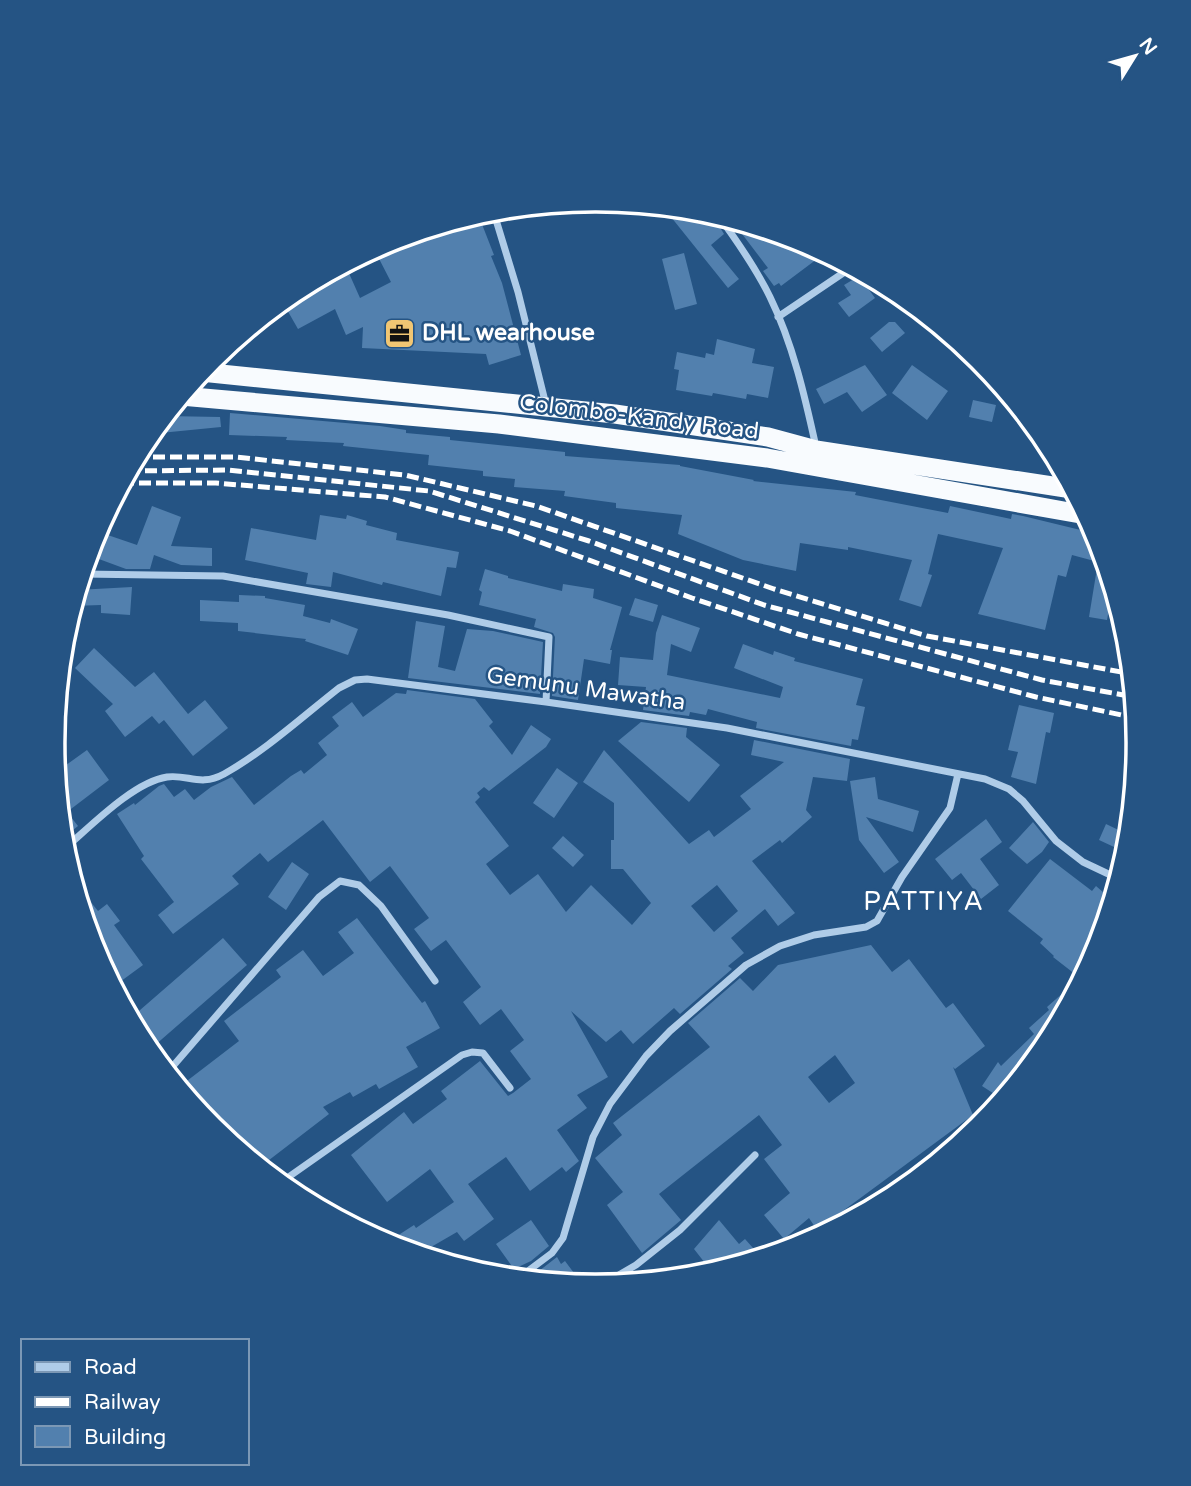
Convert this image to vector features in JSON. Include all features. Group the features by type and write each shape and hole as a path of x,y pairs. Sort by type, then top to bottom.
{"highway":[{"name":"Colombo-Kandy Road","path":"215,373 678,423 768,437 816,450 1060,487"},
{"name":"Colombo-Kandy Road","path":"193,397 320,406 499,424 754,456 1074,512"}],"street":[{"path":"496,221 518,292 546,407"},
{"path":"728,229 745,251 771,298 803,391 816,450"},
{"path":"778,317 842,273"},
{"path":"92,574 223,576 448,615 549,637 546,702"},
{"name":"Gemunu Mawatha","path":"74,841 132,792 150,782 167,777 194,781 222,775 340,688 355,680 367,679 727,728 985,779 1009,789 1023,801 1056,841 1083,862 1109,874"},
{"path":"530,1269 552,1253 563,1238 593,1137 610,1104 646,1056 670,1031 746,965 780,946 814,935 866,927 877,921 902,877 950,808 958,774"},
{"path":"174,1065 319,897 340,881 359,885 381,906 435,981"},
{"path":"290,1176 461,1055 483,1053 510,1088"},
{"path":"622,1273 680,1230 755,1155"}],"building":[{"path":"672,218 720,227 724,234 711,245 739,279 728,288"},
{"path":"482,224 494,255 491,256 502,283 521,355 489,365 486,354 362,348 363,327 346,335 335,309 298,329 288,311 349,273 360,298 391,282 379,259 425,240"},
{"path":"741,232 815,260 781,286 779,283 774,286 763,271 768,268"},
{"path":"684,253 697,304 675,310 662,259"},
{"path":"854,279 867,287 875,298 849,317 838,303 851,295 844,285"},
{"path":"889,322 895,322 905,333 882,352 870,338"},
{"path":"717,339 755,349 752,363 774,367 768,398 747,394 746,399 676,390 679,370 674,369 677,352 705,358 706,353 714,355"},
{"path":"865,365 887,395 862,412 847,392 824,404 816,389"},
{"path":"912,365 948,391 927,420 892,393"},
{"path":"973,400 996,405 992,422 969,417"},
{"path":"230,413 380,426 406,430 406,433 450,437 450,440 565,452 565,456 680,465 753,481 856,492 855,495 948,513 950,506 1011,519 1012,514 1023,516 1082,530 1094,561 1072,555 1066,577 1058,575 1045,630 978,614 1003,548 938,534 928,574 932,575 921,607 899,600 912,560 848,547 848,550 800,543 796,571 743,560 678,534 682,515 616,508 616,503 564,496 565,491 514,487 515,479 483,476 483,471 428,465 429,455 343,446 344,443 286,440 287,437 229,435"},
{"path":"177,416 220,417 221,427 165,433"},
{"path":"152,506 181,517 171,546 212,548 212,566 181,565 154,555 150,569 126,569 98,559 107,535 137,545"},
{"path":"320,515 346,519 347,515 367,521 366,525 397,533 396,540 459,552 456,568 447,567 441,596 333,572 331,587 306,584 308,573 245,560 251,528 316,540"},
{"path":"485,569 508,578 562,591 563,584 594,589 593,598 622,607 610,650 610,664 584,659 578,700 552,696 553,633 534,627 536,619 479,605 482,592 479,590"},
{"path":"1097,569 1109,610 1107,620 1089,617"},
{"path":"132,587 130,615 101,613 101,605 83,606 88,589"},
{"path":"239,595 265,596 305,605 303,616 330,623 331,619 358,629 348,655 305,641 306,639 238,631 238,623 200,621 200,600 239,602"},
{"path":"635,598 658,605 653,622 629,615"},
{"path":"662,615 700,628 691,652 671,644 667,675 780,698 783,687 734,668 743,644 773,655 774,651 795,658 794,661 863,679 856,705 865,707 858,740 852,739 851,746 756,728 757,722 708,709 706,715 690,712 689,716 643,710 646,687 618,685 620,657 653,660 656,633"},
{"path":"416,621 445,626 438,667 455,671 467,629 493,631 543,642 540,694 408,678"},
{"path":"94,648 135,687 154,672 188,714 205,700 228,728 193,756 164,720 159,724 152,716 125,737 105,711 113,704 75,668"},
{"path":"407,690 475,699 493,722 489,726 512,755 531,725 551,739 546,747 489,791 484,787 477,793 480,797 475,802 509,846 486,864 510,895 538,874 566,912 591,885 632,925 651,903 623,869 611,869 614,803 583,782 604,750 689,844 709,830 714,837 751,809 740,796 784,762 751,755 754,740 850,759 847,781 813,777 806,810 812,817 782,843 780,840 752,861 795,913 778,926 765,909 731,938 744,953 728,966 732,969 680,1014 674,1008 633,1044 621,1030 606,1042 571,1011 608,1077 577,1095 587,1108 557,1130 579,1161 566,1172 562,1167 530,1191 506,1157 468,1184 494,1219 464,1241 457,1232 430,1248 398,1235 414,1225 416,1228 454,1202 430,1169 387,1202 351,1155 404,1112 413,1124 447,1099 441,1091 480,1061 508,1096 513,1093 531,1079 510,1051 524,1040 501,1009 480,1025 463,1002 481,987 446,940 431,951 414,929 429,918 390,866 370,882 323,820 268,862 260,853 232,876 239,884 173,934 158,915 174,902 141,859 144,856 117,814 164,784 174,797 185,789 194,800 211,787 232,777 254,805 291,776 301,770 304,774 327,755 318,743 339,726 332,717 352,702 363,717 396,693 406,694","holes":["717,885 738,911 714,932 691,906"]},
{"path":"1019,705 1054,713 1050,733 1046,732 1036,784 1011,777 1018,752 1008,750"},
{"path":"641,722 687,728 686,737 720,765 689,802 618,741"},
{"path":"87,750 109,780 69,811 66,765"},
{"path":"557,768 578,783 554,818 533,803"},
{"path":"875,777 878,799 919,811 913,832 866,817 899,862 884,873 859,840 850,781"},
{"path":"70,815 78,826 72,831"},
{"path":"986,819 1002,842 980,859 999,885 981,899 961,873 952,880 935,859"},
{"path":"1033,822 1049,842 1042,852 1027,864 1009,848"},
{"path":"1106,824 1119,830 1116,848 1099,840"},
{"path":"563,836 584,855 573,867 552,848"},
{"path":"1050,859 1092,891 1096,886 1104,893 1074,973 1040,943 1043,939 1008,911"},
{"path":"292,862 309,874 286,910 268,897"},
{"path":"89,900 98,911 107,904 120,921 114,925 143,965 121,981"},
{"path":"357,918 422,1003 425,1001 440,1028 406,1047 418,1067 379,1089 376,1084 353,1097 350,1092 323,1107 329,1114 268,1161 220,1118 186,1081 239,1041 224,1021 281,977 276,970 303,950 323,976 354,953 338,932"},
{"path":"223,938 247,965 158,1043 138,1012"},
{"path":"871,945 892,972 909,959 946,1008 953,1003 985,1046 955,1069 953,1067 973,1115 836,1216 814,1226 809,1218 784,1239 764,1215 790,1193 764,1159 782,1145 759,1115 659,1194 681,1220 642,1253 607,1205 623,1192 595,1158 622,1135 613,1123 710,1047 688,1023 740,978 753,991 778,965","holes":["835,1055 855,1083 829,1103 808,1077"]},
{"path":"1064,992 1037,1038 995,1093 982,1086 998,1062 1001,1066 1034,1034 1029,1028 1049,1010 1047,1007"},
{"path":"531,1220 549,1246 531,1261 517,1268 513,1267 496,1244"},
{"path":"719,1220 739,1244 745,1239 754,1250 705,1263 694,1249"},
{"path":"557,1257 561,1264 565,1261 574,1273 561,1273 540,1271"}],"railway":[{"path":"149,457 235,457 405,475 536,506 774,589 927,636 1122,672"},
{"path":"140,471 227,470 429,491 589,541 764,605 1042,680 1124,695"},
{"path":"133,483 216,483 385,497 510,531 798,634 1036,697 1125,716"}],"place":[{"name":"DHL wearhouse","path":"399,333"}],"district":[{"name":"PATTIYA","path":"924,901"}]}
